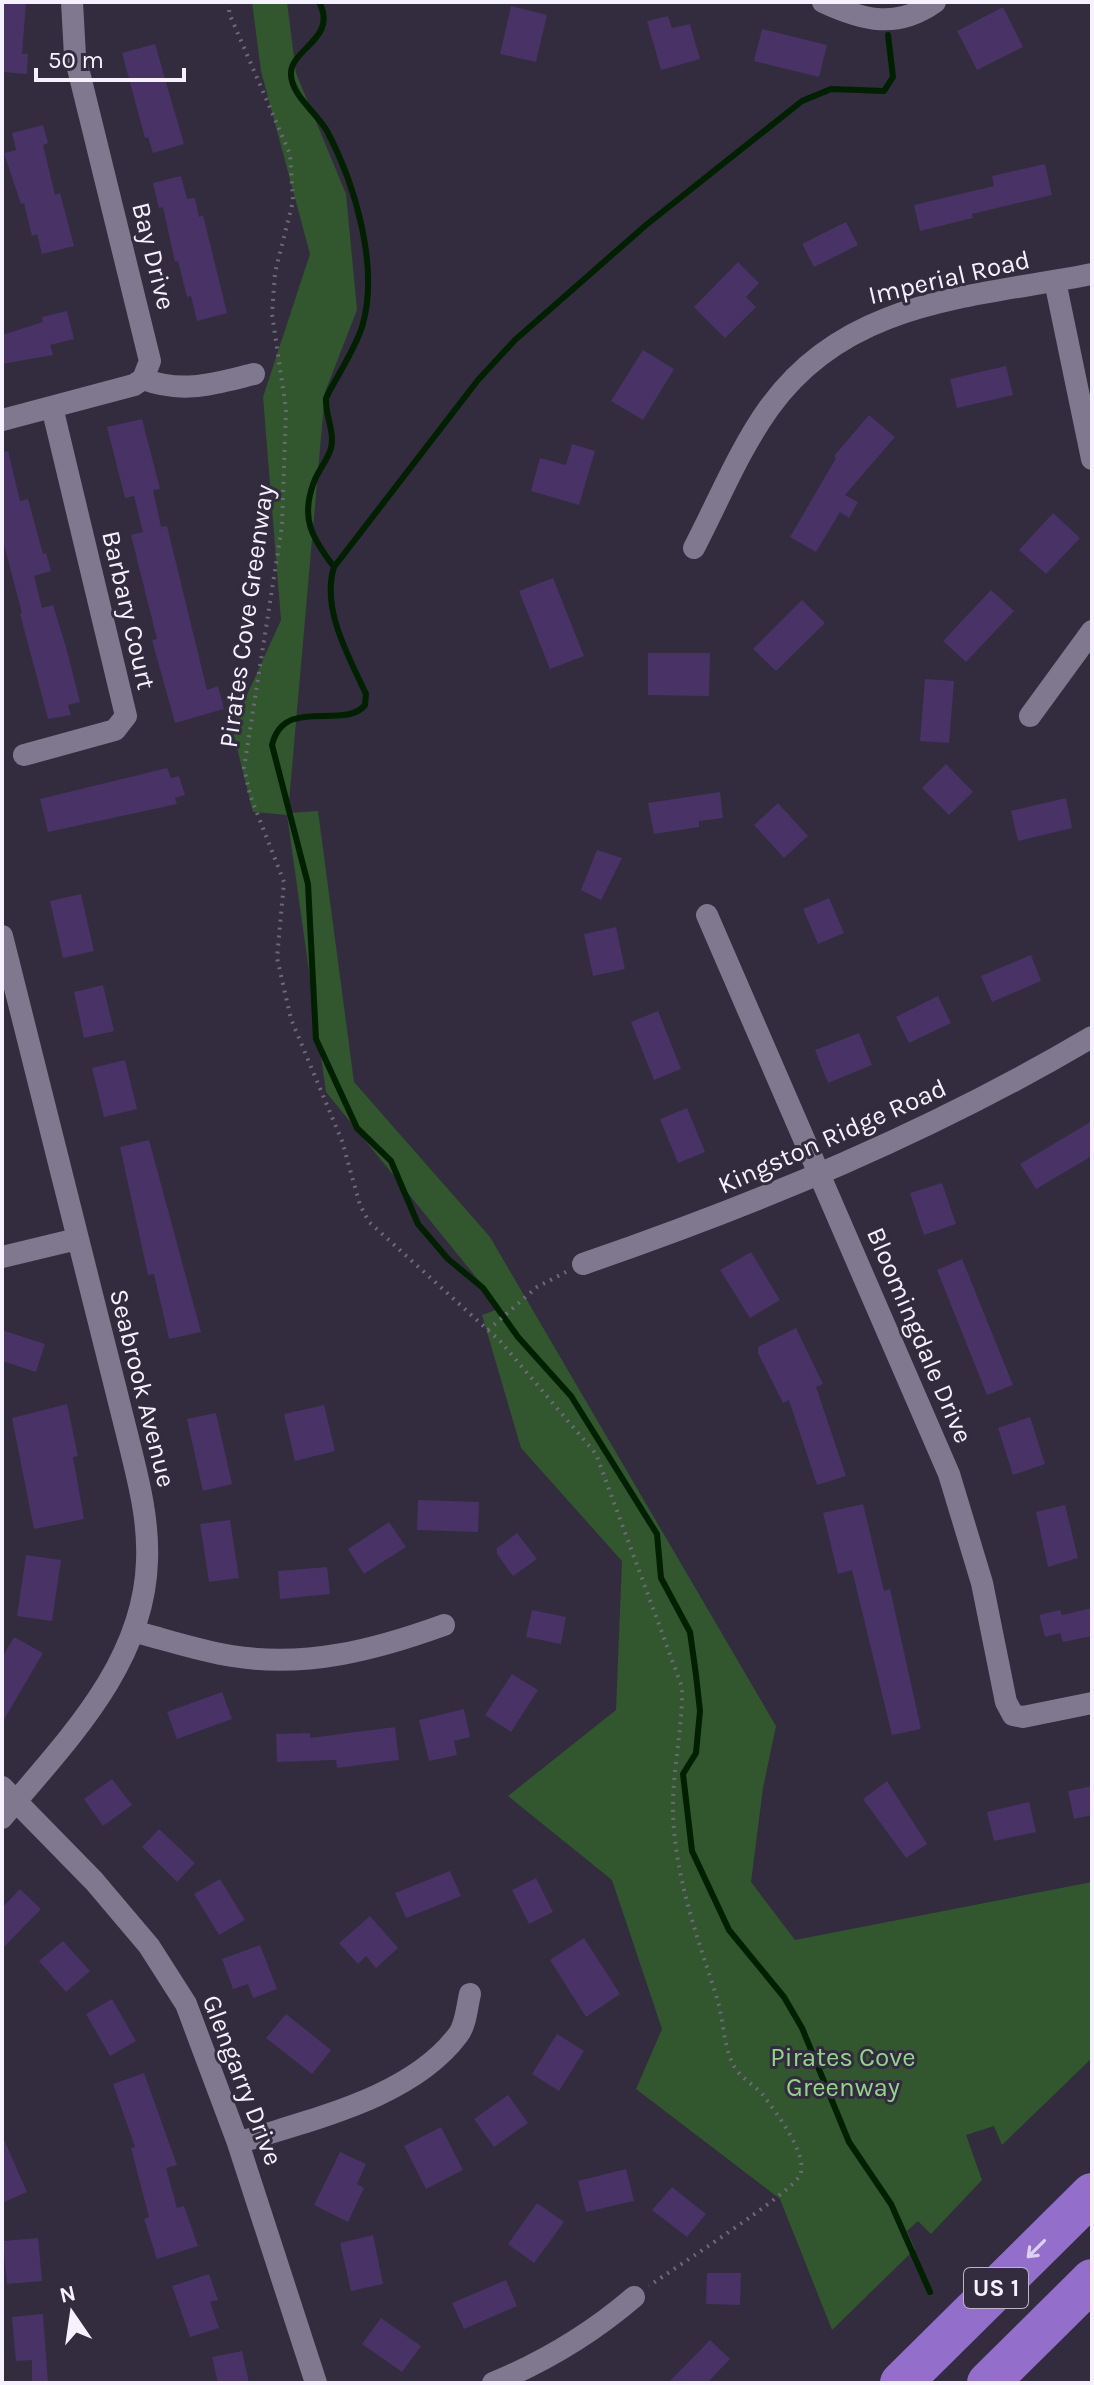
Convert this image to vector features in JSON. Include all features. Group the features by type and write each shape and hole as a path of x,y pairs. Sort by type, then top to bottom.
{"highway":[{"name":"US 1","path":"901,2383 1092,2194"},
{"name":"US 1","path":"988,2383 1092,2280"}],"street":[{"name":"Bay Drive","path":"72,2 75,56 150,361 143,379"},
{"path":"823,2 861,17 885,20 916,16 935,2"},
{"name":"Imperial Road","path":"694,548 770,407 792,379 832,343 895,314 1092,274"},
{"path":"1055,281 1092,459"},
{"path":"2,420 143,379 164,387 190,389 254,374"},
{"name":"Barbary Court","path":"24,755 115,730 126,716 52,407"},
{"path":"1030,716 1092,631"},
{"name":"Bloomingdale Drive","path":"707,915 949,1474 969,1533 1006,1702 1013,1715 1037,1716 1092,1703"},
{"name":"Seabrook Avenue","path":"2,936 7,978 122,1412 145,1521 145,1591 136,1632 90,1710 10,1793 2,1818"},
{"name":"Kingston Ridge Road","path":"583,1264 697,1225 820,1174 976,1103 1092,1037"},
{"path":"2,1257 77,1239"},
{"path":"136,1632 230,1656 282,1660 350,1654 444,1625"},
{"name":"Glengarry Drive","path":"10,1793 94,1881 149,1946 175,1984 197,2029 238,2143 316,2383"},
{"path":"238,2143 349,2107 404,2079 460,2033 470,1994"},
{"path":"493,2383 565,2348 634,2297"}],"path":[{"name":"Pirates Cove Greenway","path":"230,2 229,13 278,125 293,174 293,201 275,273 272,314 286,409 282,526 244,768 250,795 284,882 277,958 291,1019 342,1141 353,1187 369,1222 488,1330 596,1454 682,1687 673,1818 691,1924 717,1998 731,2061 745,2083 760,2092 793,2139 802,2167 799,2177 764,2206 634,2297"},
{"path":"488,1330 537,1287 583,1264"}],"green space":[{"name":"Pirates Cove Greenway","path":"252,2 287,2 296,73 346,194 357,310 325,392 288,813 318,811 354,1082 490,1237 776,1726 763,1788 751,1882 795,1940 1092,1882 1092,2058 1002,2145 994,2126 966,2135 982,2180 931,2234 918,2221 907,2231 915,2249 832,2330 780,2199 636,2089 662,2029 612,1880 508,1796 616,1710 622,1561 521,1448 482,1315 501,1308 326,1092 287,815 253,812 232,728 281,620 263,397 310,254 261,71"}],"building":[{"path":"2,2 26,2 22,54 28,54 27,74 2,72"},
{"path":"511,6 547,15 536,62 500,54"},
{"path":"1003,7 1023,47 977,70 957,31"},
{"path":"668,16 672,28 690,24 700,59 661,70 647,21"},
{"path":"762,29 827,45 819,77 754,61"},
{"path":"155,44 184,144 153,153 148,137 145,138 122,53"},
{"path":"43,125 48,143 43,145 55,195 60,193 74,246 42,254 37,234 32,236 24,203 21,204 4,153 16,150 12,133"},
{"path":"1045,164 1052,195 972,214 973,218 920,231 914,205 994,186 992,176"},
{"path":"181,176 187,199 195,198 199,217 203,215 227,313 197,321 178,261 175,262 163,207 159,208 153,183"},
{"path":"846,222 858,245 814,267 802,244"},
{"path":"738,262 759,283 746,297 756,307 725,338 694,307"},
{"path":"67,311 74,339 50,345 53,355 2,364 2,335 43,322 42,317"},
{"path":"643,350 674,369 643,420 611,401"},
{"path":"1006,366 1013,395 957,408 950,379"},
{"path":"869,415 895,437 845,495 858,502 849,518 840,512 816,552 790,537 836,458 834,456"},
{"path":"142,419 160,489 153,490 161,527 167,526 207,690 218,686 224,709 175,723 152,640 157,639 131,535 143,532 134,496 125,498 107,427"},
{"path":"572,444 595,451 579,505 531,491 540,458 566,465"},
{"path":"8,451 20,501 28,499 43,554 46,553 51,571 34,576 42,608 53,605 66,647 80,702 68,705 71,715 48,719 20,614 2,537 2,452"},
{"path":"1053,513 1080,538 1046,574 1019,550"},
{"path":"553,578 584,656 550,669 519,591"},
{"path":"991,590 1014,611 966,662 943,641"},
{"path":"802,600 825,623 776,671 753,649"},
{"path":"648,653 710,653 709,696 648,695"},
{"path":"925,679 954,681 949,743 920,741"},
{"path":"946,764 973,792 949,815 922,788"},
{"path":"167,768 171,778 179,776 185,795 175,798 177,804 48,832 40,799"},
{"path":"720,792 723,818 699,821 699,827 654,834 648,803"},
{"path":"1066,798 1072,828 1018,841 1011,811"},
{"path":"778,803 808,836 784,858 754,825"},
{"path":"597,850 622,858 601,900 581,890"},
{"path":"81,894 94,951 63,958 50,901"},
{"path":"829,898 844,933 818,944 803,909"},
{"path":"616,927 625,969 593,976 584,934"},
{"path":"1031,955 1041,981 992,1002 981,976"},
{"path":"103,985 114,1031 84,1038 74,992"},
{"path":"938,996 951,1023 909,1043 896,1017"},
{"path":"658,1011 681,1069 654,1080 631,1022"},
{"path":"859,1033 872,1065 828,1083 815,1050"},
{"path":"125,1060 137,1109 104,1117 92,1068"},
{"path":"687,1108 705,1152 678,1163 660,1119"},
{"path":"1092,1121 1092,1156 1036,1189 1020,1164"},
{"path":"149,1140 201,1332 169,1339 154,1274 148,1275 120,1147"},
{"path":"942,1183 956,1224 924,1235 910,1193"},
{"path":"751,1252 780,1300 750,1318 720,1270"},
{"path":"962,1259 1013,1385 987,1395 937,1270"},
{"path":"796,1328 823,1384 816,1387 846,1476 817,1485 789,1400 783,1403 758,1353 758,1347"},
{"path":"2,1330 45,1344 36,1372 2,1361"},
{"path":"67,1404 78,1456 73,1457 84,1519 34,1529 12,1418"},
{"path":"324,1405 335,1451 295,1461 284,1414"},
{"path":"216,1413 232,1484 203,1491 187,1419"},
{"path":"1030,1417 1045,1464 1013,1475 998,1428"},
{"path":"418,1500 479,1502 478,1532 417,1530"},
{"path":"863,1504 884,1591 890,1589 921,1729 892,1735 852,1570 838,1574 823,1513"},
{"path":"1065,1505 1078,1558 1048,1567 1036,1512"},
{"path":"230,1520 239,1578 209,1582 200,1524"},
{"path":"389,1522 406,1547 364,1574 348,1549"},
{"path":"517,1533 537,1559 513,1576 497,1554 497,1548"},
{"path":"26,1555 61,1560 52,1621 17,1616"},
{"path":"327,1567 330,1594 280,1599 278,1571"},
{"path":"1092,1608 1092,1636 1063,1642 1060,1633 1045,1637 1039,1615 1060,1610 1062,1615"},
{"path":"532,1610 566,1617 561,1644 526,1637"},
{"path":"14,1637 43,1653 2,1723 2,1658"},
{"path":"512,1674 538,1690 511,1732 485,1715"},
{"path":"222,1692 232,1719 177,1739 167,1712"},
{"path":"464,1709 470,1737 454,1741 457,1755 429,1761 419,1720"},
{"path":"395,1727 399,1760 337,1768 336,1760 277,1762 276,1734 310,1733 310,1738"},
{"path":"112,1779 132,1805 103,1826 84,1799"},
{"path":"887,1781 927,1844 906,1858 863,1799"},
{"path":"1092,1786 1092,1815 1074,1819 1068,1791"},
{"path":"1029,1802 1036,1832 994,1841 987,1812"},
{"path":"159,1829 195,1863 177,1882 142,1847"},
{"path":"450,1871 461,1896 406,1918 395,1893"},
{"path":"536,1878 553,1912 529,1924 512,1890"},
{"path":"220,1879 245,1920 219,1935 194,1894"},
{"path":"20,1889 41,1909 2,1949 2,1908"},
{"path":"370,1916 398,1948 376,1968 366,1956 358,1964 339,1943"},
{"path":"584,1938 620,1994 586,2017 550,1960"},
{"path":"63,1941 90,1971 66,1992 39,1961"},
{"path":"260,1945 277,1989 253,1998 248,1984 233,1989 222,1959"},
{"path":"112,1999 136,2041 110,2056 86,2014"},
{"path":"286,2014 331,2050 312,2074 266,2038"},
{"path":"557,2034 584,2051 559,2091 532,2074"},
{"path":"144,2073 177,2165 166,2168 177,2208 184,2206 198,2246 157,2259 144,2219 149,2217 131,2148 135,2147 113,2084"},
{"path":"508,2095 528,2123 494,2147 474,2119"},
{"path":"441,2127 463,2170 426,2189 404,2146"},
{"path":"2,2135 27,2192 2,2203"},
{"path":"340,2152 366,2164 357,2184 364,2188 348,2222 314,2205"},
{"path":"626,2169 634,2201 586,2212 578,2181"},
{"path":"672,2187 706,2214 687,2237 652,2210"},
{"path":"537,2203 564,2222 534,2263 508,2244"},
{"path":"373,2235 383,2284 351,2291 340,2243"},
{"path":"38,2238 42,2281 7,2284 3,2241"},
{"path":"707,2273 741,2273 740,2305 706,2304"},
{"path":"209,2274 218,2300 210,2302 219,2328 190,2337 172,2286"},
{"path":"506,2280 517,2306 464,2329 452,2303"},
{"path":"43,2314 48,2383 32,2383 32,2360 16,2361 12,2317"},
{"path":"381,2318 421,2346 402,2372 362,2344"},
{"path":"710,2340 730,2359 707,2383 668,2383"},
{"path":"242,2351 249,2383 218,2383 212,2357"}],"waterway":[{"path":"319,2 323,25 292,66 292,83 323,124 347,176 362,227 368,279 362,327 326,398 331,448 314,482 308,506 314,537 334,567"},
{"path":"888,35 893,77 884,91 831,89 802,101 646,225 515,340 478,380 334,567 331,583 334,616 366,694 365,705 343,715 301,717 289,721 279,730 272,745 308,884 316,1039 357,1128 391,1161 418,1224 448,1259 483,1288 518,1337 571,1396 657,1534 661,1578 690,1632 700,1711 696,1753 683,1774 692,1851 729,1930 784,1997 802,2028 849,2142 891,2204 930,2292"}]}
